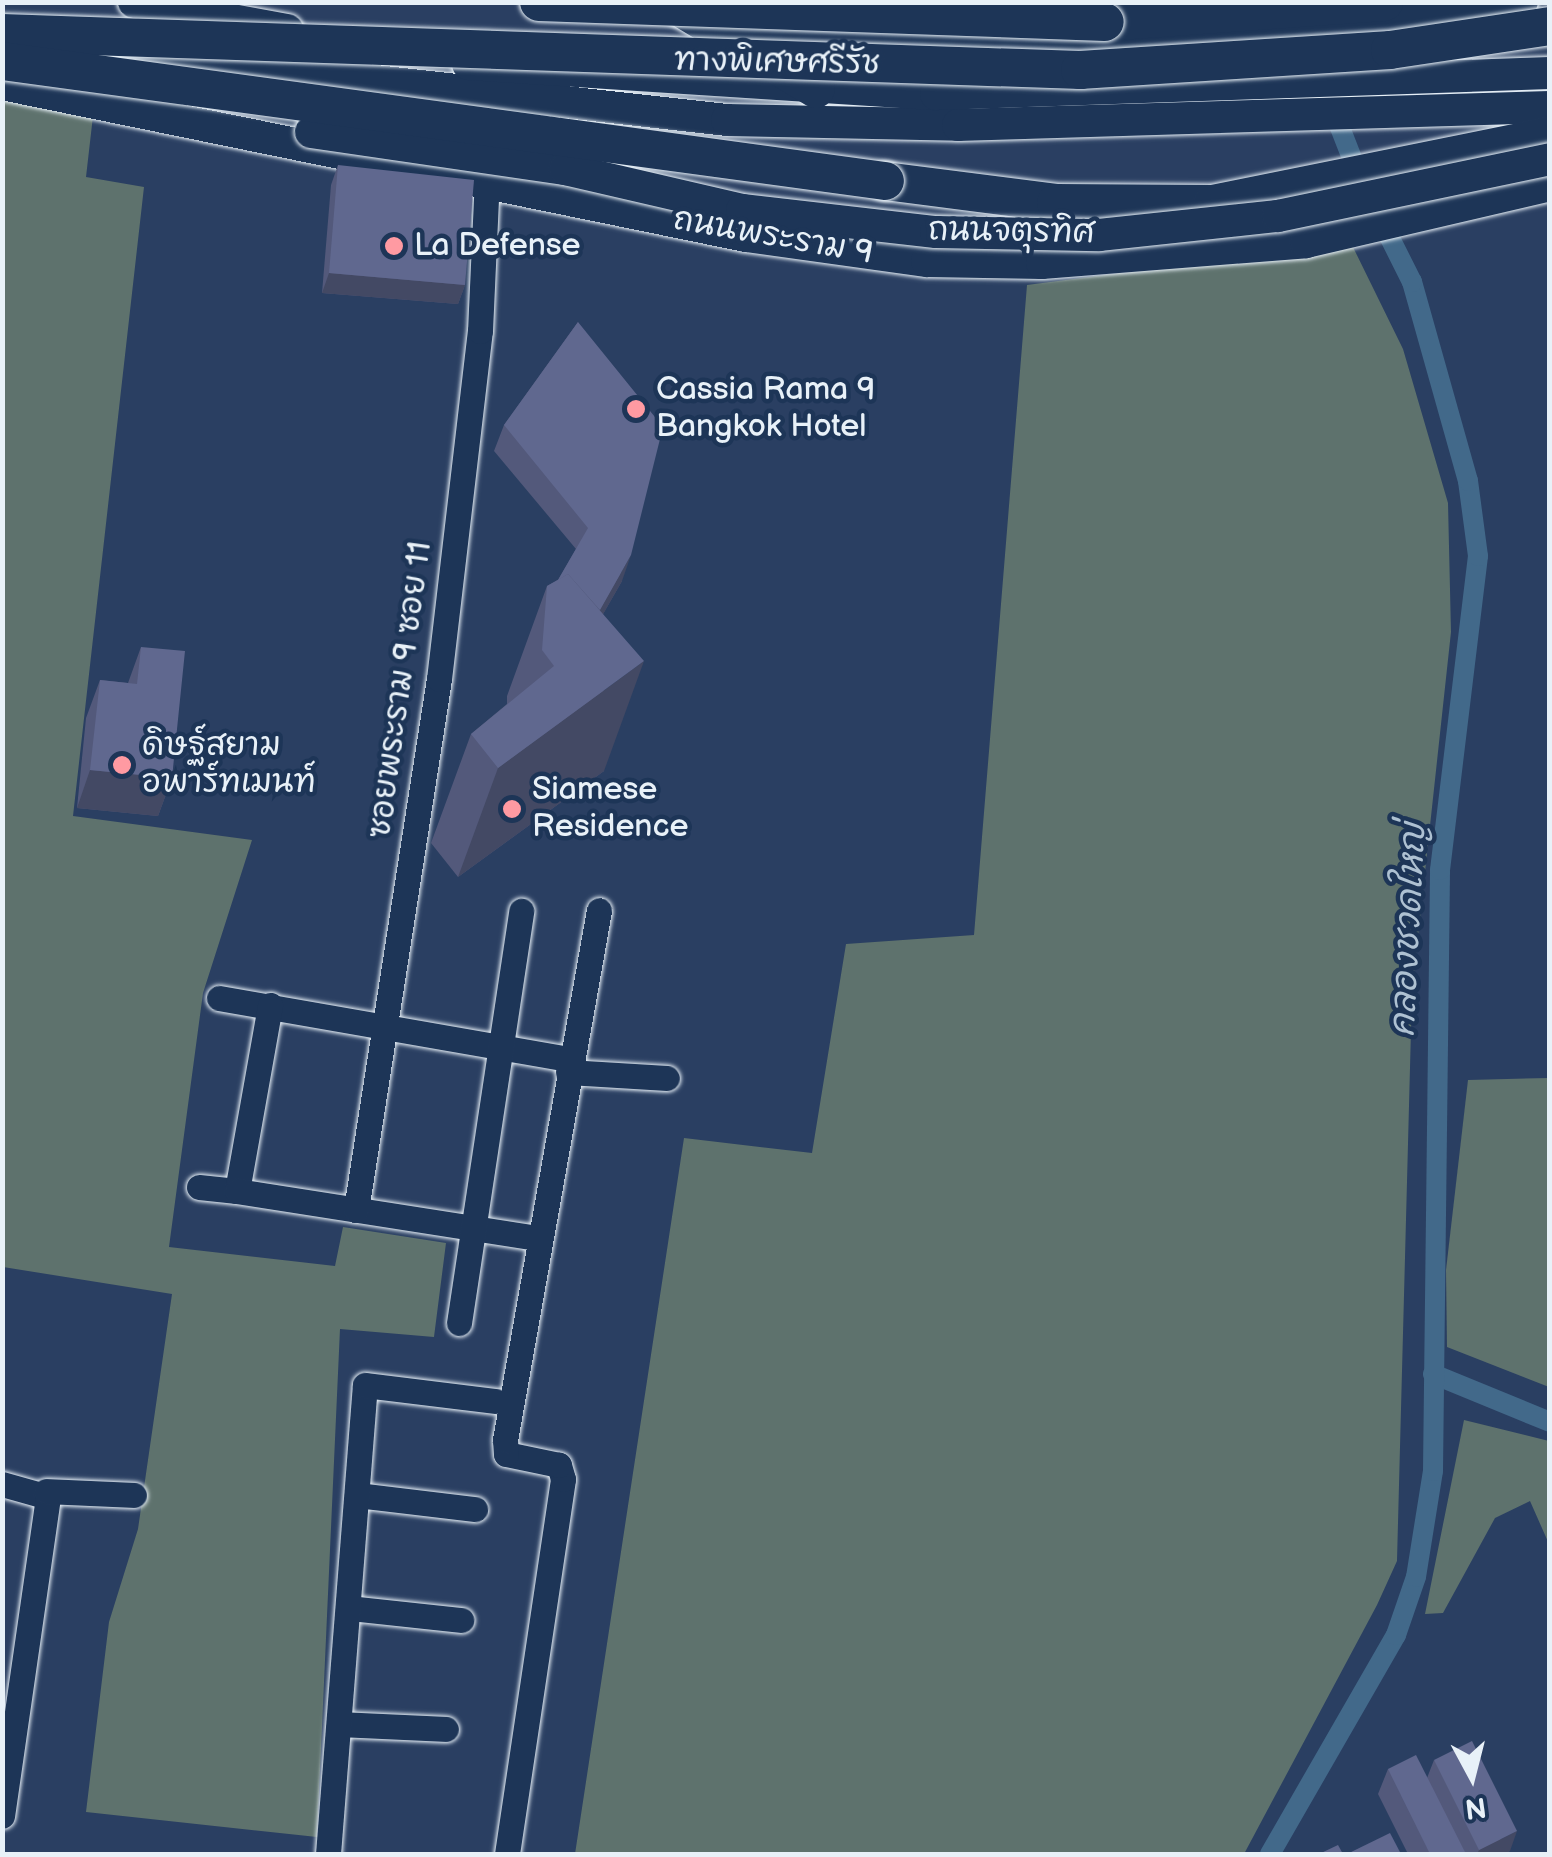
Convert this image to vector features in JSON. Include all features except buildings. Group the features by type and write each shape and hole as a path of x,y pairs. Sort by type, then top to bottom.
{"highway":[{"name":"ทางพิเศษศรีรัช","path":"539,2 1105,22 1384,2"},
{"path":"671,2 816,90"},
{"name":"ทางพิเศษศรีรัช","path":"2,33 1080,70 1390,50 1550,26"},
{"path":"728,37 866,44"},
{"path":"2,60 885,180 1140,208 1308,184 1393,163 1544,143"}],"main road":[{"path":"134,2 478,66 816,90 1173,103 1550,107"},
{"path":"762,2 831,16 866,44 1151,42 1522,2"},
{"path":"2,33 727,120 1173,103 1547,71"},
{"path":"358,44 340,62 365,79"},
{"name":"ถนนพระราม 9","path":"12,83 117,102 250,136 487,177 746,236 927,261 1042,262 1306,242 1454,211 1550,184"},
{"path":"487,177 522,95"},
{"name":"ถนนจตุรทิศ","path":"117,102 548,166 742,210 936,232 1099,235 1278,216 1544,143"}],"street":[{"name":"ซอยพระราม 9 ซอย 11","path":"356,1210 444,640 480,331 487,177"},
{"path":"459,1323 521,910"},
{"path":"507,1854 563,1478 559,1465 506,1454 538,1238 599,910"},
{"path":"220,998 383,1022 501,1046 569,1066 667,1078"},
{"path":"237,1192 270,1005"},
{"path":"199,1187 538,1238"},
{"path":"328,1854 365,1384 496,1401"},
{"path":"2,1484 46,1491 134,1495"},
{"path":"2,1816 46,1491"},
{"path":"357,1495 475,1509"},
{"path":"349,1608 460,1620"},
{"path":"340,1724 446,1729"}],"green space":[{"path":"2,100 93,116 86,177 144,187 73,816 252,840 203,993 169,1247 335,1266 343,1227 446,1243 434,1337 340,1329 317,1837 86,1812 109,1622 138,1529 172,1294 3,1267"},
{"path":"1351,243 1403,349 1448,503 1451,632 1412,992 1397,1561 1377,1605 1244,1854 575,1854 684,1138 812,1153 846,944 974,935 1027,285"},
{"path":"1550,1078 1549,1387 1447,1347 1446,1270 1468,1080"},
{"path":"1464,1420 1549,1441 1549,1544 1530,1501 1495,1518 1443,1613 1425,1614"}],"waterway":[{"name":"คลองชวดใหญ่","path":"1318,71 1360,179"},
{"name":"คลองชวดใหญ่","path":"1270,1854 1396,1635 1416,1577 1433,1471 1440,870 1478,556 1468,481 1412,282 1380,218"},
{"path":"1433,1374 1550,1422"}],"place":[{"name":"La Defense","path":"394,246"},
{"name":"Cassia Rama 9 Bangkok Hotel","path":"636,409"},
{"name":"ดิษฐ์สยาม อพาร์ทเมนท์","path":"122,765"},
{"name":"Siamese Residence","path":"512,809"}]}
